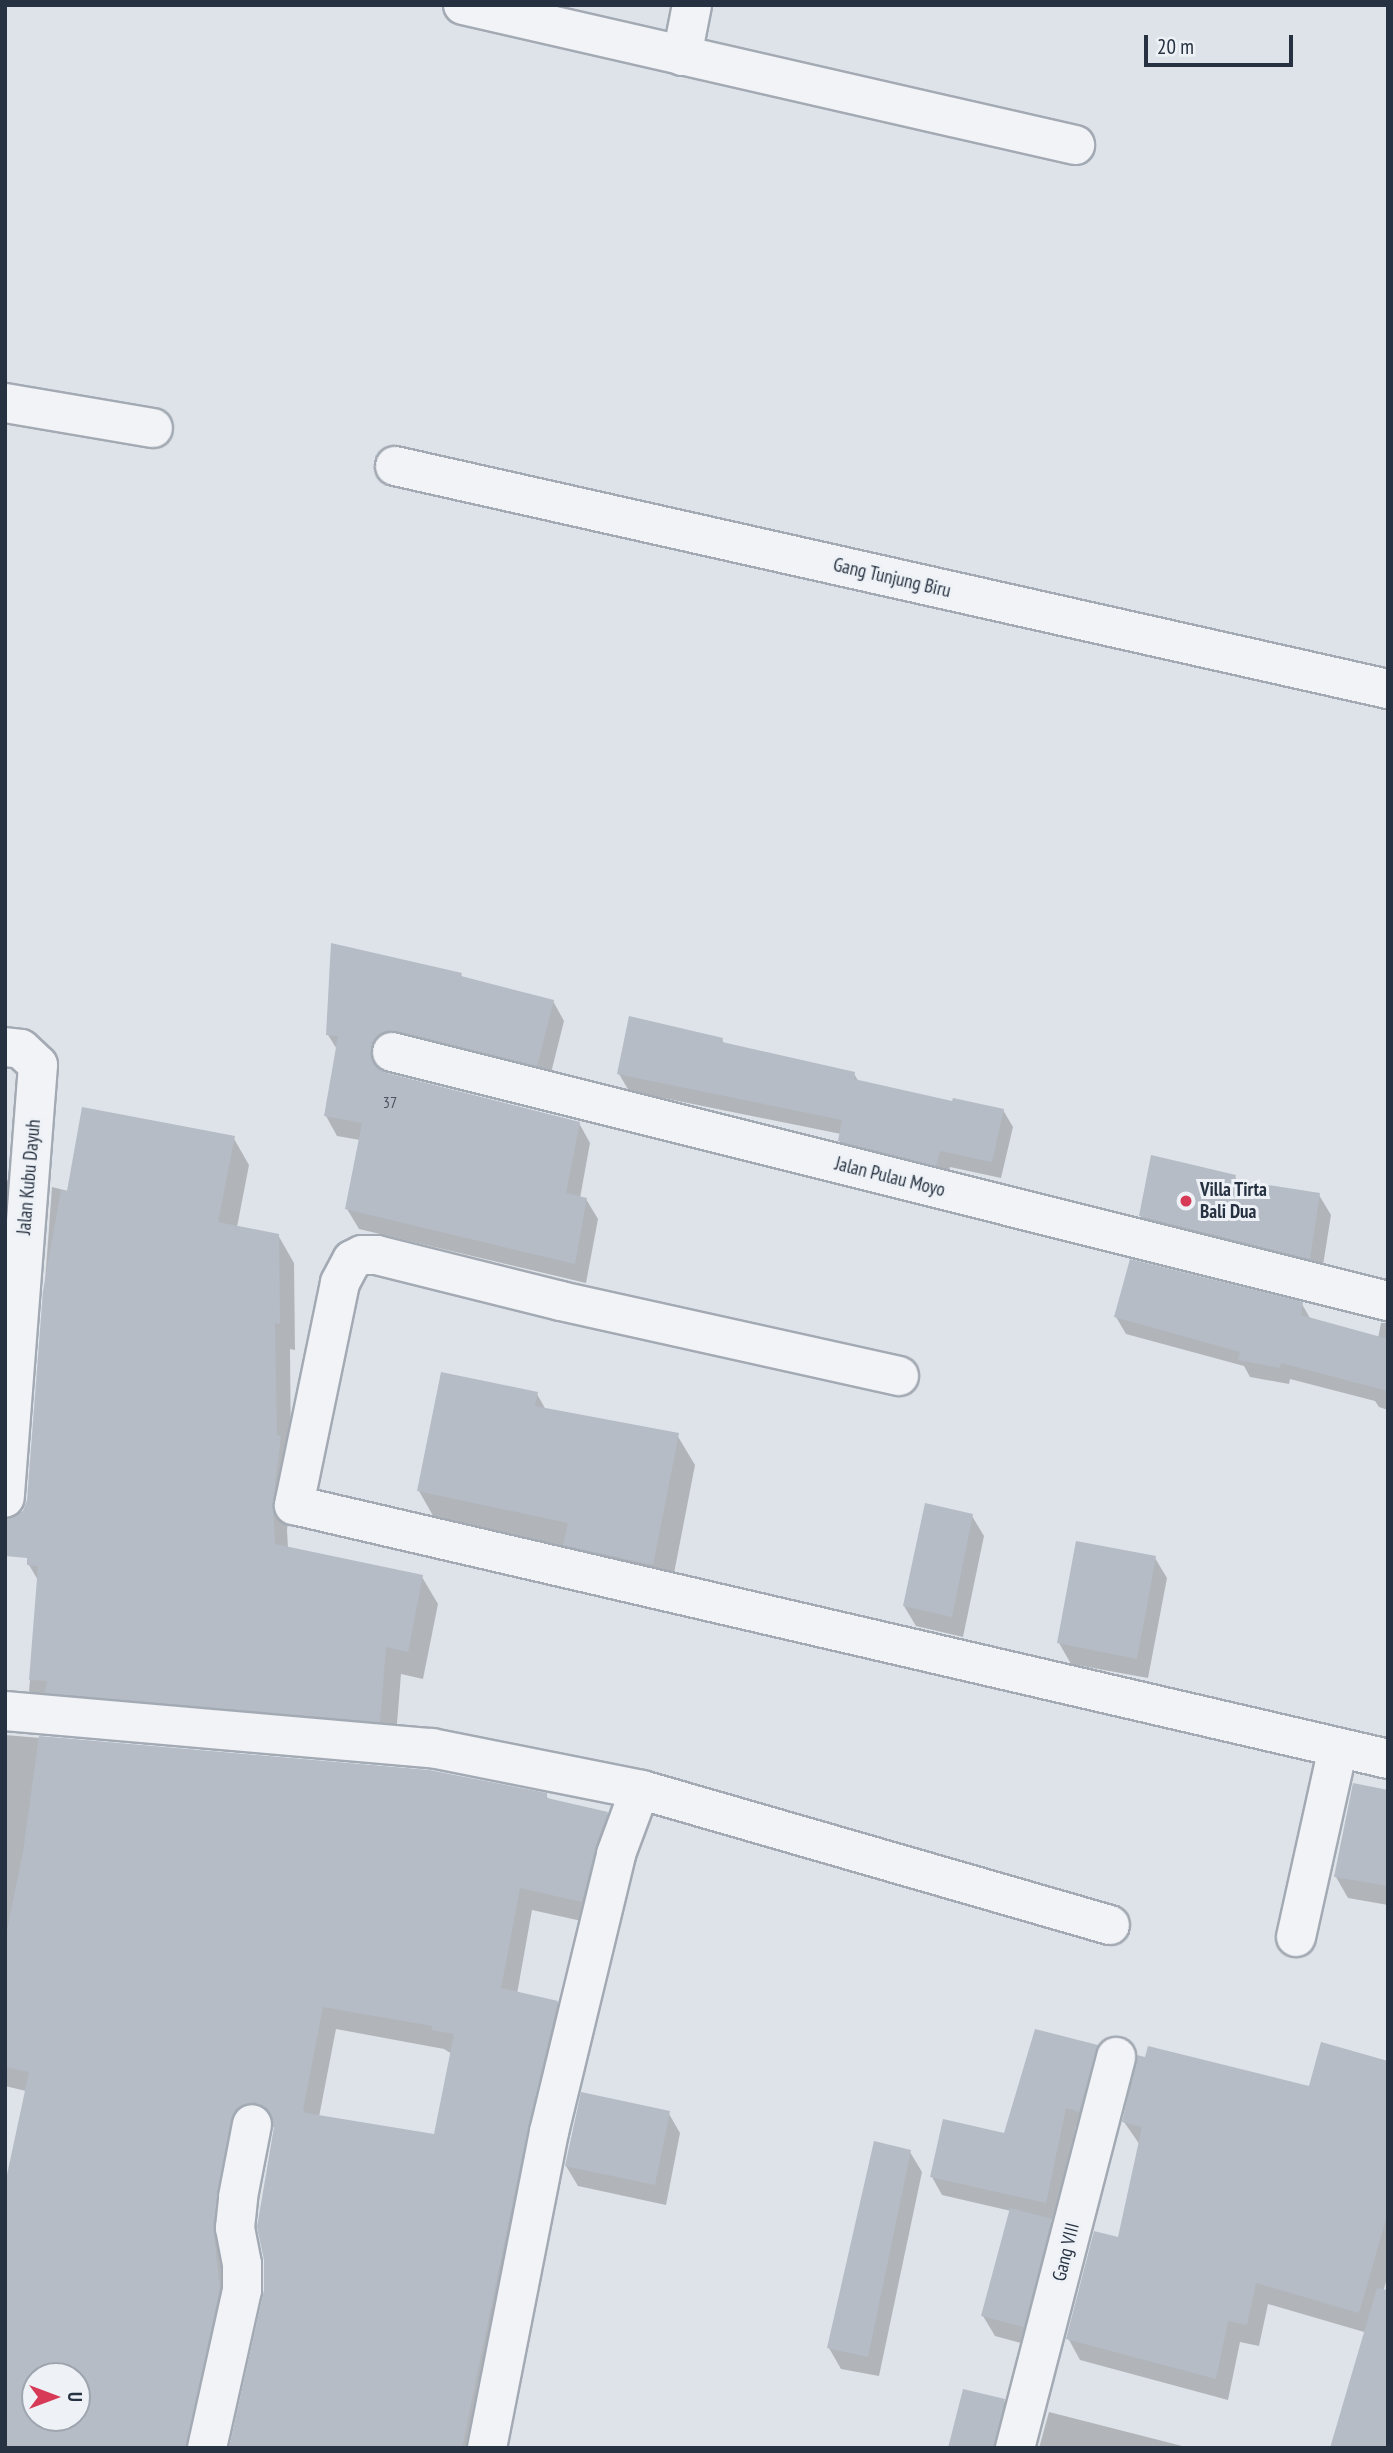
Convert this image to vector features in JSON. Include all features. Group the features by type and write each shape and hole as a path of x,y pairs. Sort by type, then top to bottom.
{"street":[{"path":"463,5 1075,145"},
{"path":"682,56 692,5"},
{"path":"5,403 153,428"},
{"name":"Gang Tunjung Biru","path":"396,466 1388,689"},
{"name":"Jalan Pulau Moyo","path":"392,1052 1388,1301"},
{"name":"Jalan Kubu Dayuh","path":"5,1498 21,1056"},
{"path":"898,1376 575,1304 377,1255 362,1255 352,1260 340,1283 294,1505 1388,1759"},
{"path":"5,1711 432,1748 642,1790 1110,1925"},
{"path":"1296,1937 1338,1748"},
{"path":"487,2448 549,2132 616,1854 634,1808"},
{"name":"Gang VIII","path":"1015,2448 1116,2057"},
{"path":"208,2448 242,2290 242,2264 235,2228 252,2124"}],"building":[{"path":"331,943 462,973 461,976 554,1000 537,1066 397,1031 385,1031 377,1036 371,1046 371,1057 376,1067 387,1073 580,1122 566,1193 587,1198 575,1264 345,1209 362,1123 324,1116 338,1036 326,1035"},
{"path":"629,1016 723,1038 722,1042 855,1072 854,1079 952,1101 953,1098 1004,1109 992,1162 940,1151 936,1166 838,1141 842,1120 617,1074"},
{"path":"82,1107 235,1136 218,1222 279,1234 280,1324 275,1323 277,1435 281,1436 273,1501 275,1544 423,1575 408,1652 386,1647 380,1722 45,1693 47,1681 29,1680 38,1566 27,1565 27,1558 5,1556 5,1520 23,1511 27,1500 43,1291 61,1190 67,1191"},
{"path":"1151,1155 1236,1175 1235,1180 1320,1193 1310,1259 1139,1216"},
{"path":"1130,1259 1303,1302 1301,1315 1388,1339 1388,1391 1281,1363 1280,1368 1238,1360 1240,1352 1114,1317"},
{"path":"441,1372 538,1392 535,1406 679,1433 653,1565 563,1545 568,1523 417,1491"},
{"path":"925,1503 973,1514 952,1617 903,1606"},
{"path":"1076,1541 1156,1556 1137,1659 1057,1643"},
{"path":"39,1736 429,1770 547,1793 547,1798 608,1812 595,1849 582,1902 520,1888 501,1988 558,2001 528,2128 462,2448 229,2448 264,2290 264,2260 257,2227 274,2127 273,2118 267,2108 255,2102 236,2109 231,2120 213,2226 220,2288 186,2448 5,2448 5,2184 29,2072 5,2067 5,1940 23,1852","holes":["323,2007 432,2026 432,2030 454,2034 434,2134 306,2113 303,2110"]},
{"path":"1353,1783 1388,1790 1388,1886 1334,1877"},
{"path":"1035,2029 1098,2045 1079,2112 1066,2108 1046,2203 930,2177 943,2119 1004,2133"},
{"path":"1321,2042 1388,2061 1388,2212 1359,2313 1256,2283 1247,2325 1228,2321 1216,2379 1066,2339 1094,2231 1118,2237 1142,2127 1122,2122 1137,2055 1145,2057 1148,2046 1309,2086"},
{"path":"581,2092 670,2111 655,2185 565,2166"},
{"path":"874,2141 911,2150 868,2357 827,2348"},
{"path":"1010,2208 1052,2219 1024,2327 981,2316"},
{"path":"1377,2288 1388,2290 1388,2448 1330,2448"},
{"path":"963,2389 1005,2399 994,2448 948,2448"}],"place":[{"name":"Villa Tirta Bali Dua","path":"1186,1201"}]}
